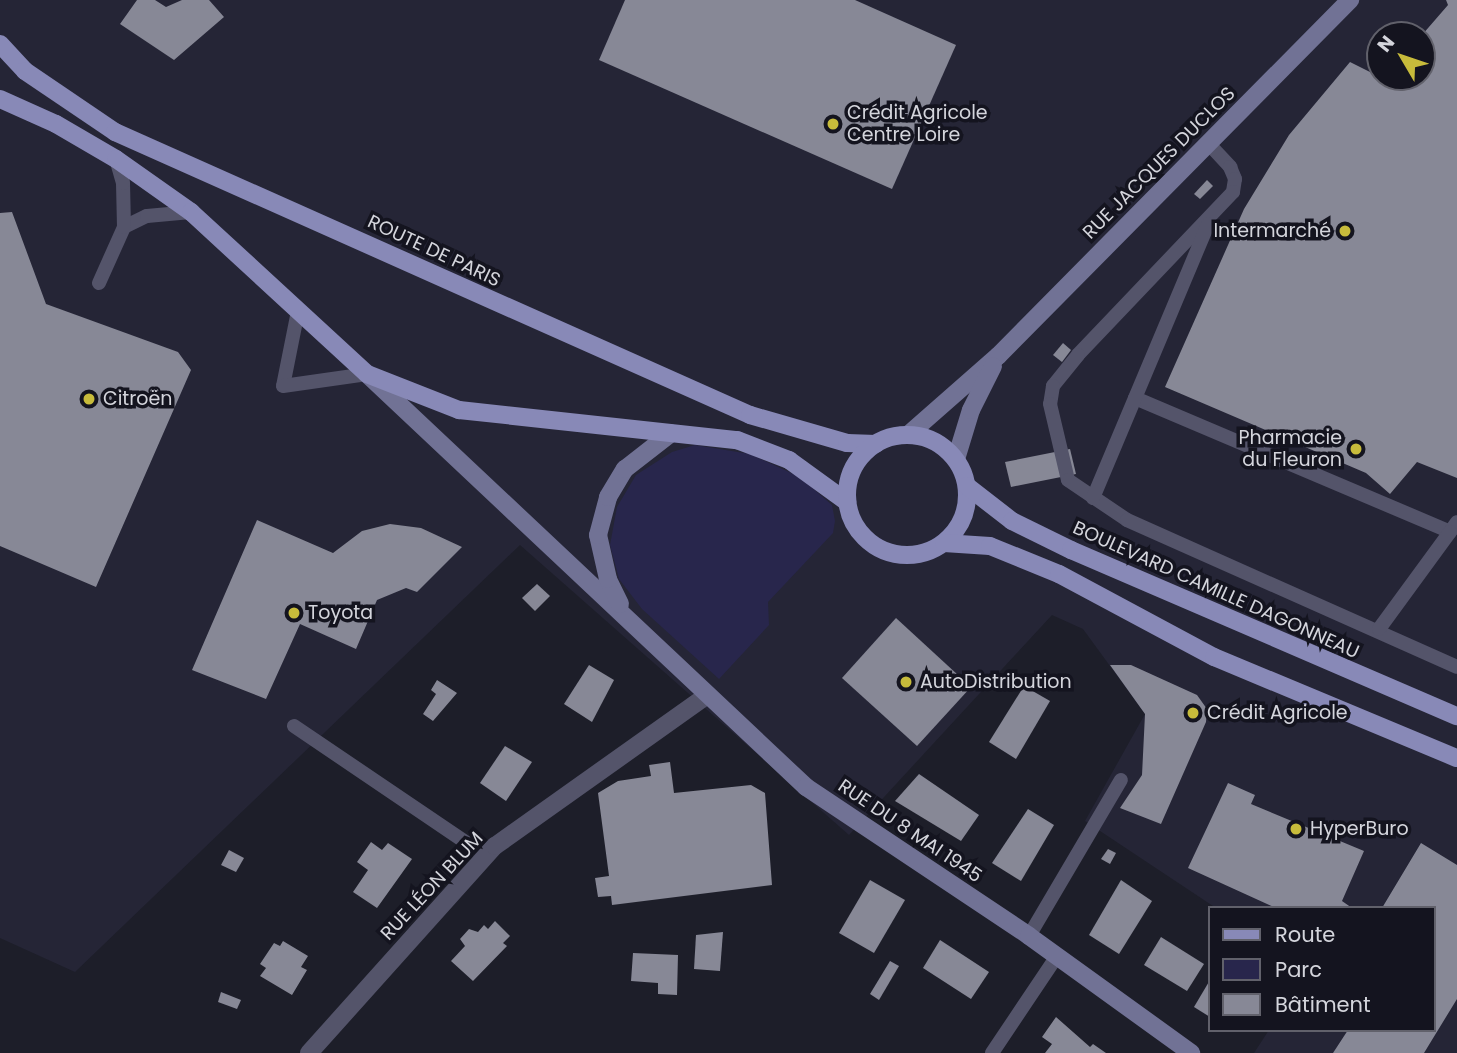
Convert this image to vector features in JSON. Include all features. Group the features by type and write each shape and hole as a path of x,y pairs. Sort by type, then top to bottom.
{"main road":[{"name":"ROUTE DE PARIS","path":"0,44 25,71 115,132 750,415 847,443 876,444"},
{"path":"0,99 57,124 116,159 191,212 367,374 421,399 459,410 737,440 789,460 847,502"},
{"path":"944,543 963,517 967,486 956,459 943,446 908,435 876,444 853,468 847,502 856,527 886,552 916,554 944,543 990,546 1069,578 1099,598 1214,657 1457,758"},
{"name":"BOULEVARD CAMILLE DAGONNEAU","path":"967,486 1012,521 1071,550 1457,716"}],"street":[{"name":"RUE JACQUES DUCLOS","path":"908,435 998,356 1350,0"},
{"name":"RUE JACQUES DUCLOS","path":"956,459 971,410 998,356"},
{"path":"367,374 627,617"},
{"path":"627,617 608,579 598,536 608,497 625,469 671,433"},
{"name":"RUE DU 8 MAI 1945","path":"627,617 706,696 806,787 1029,936 1191,1053"},
{"name":"RUE LÉON BLUM","path":"309,1053 495,846 706,696"}],"lane":[{"path":"1208,143 1236,178 1233,192 1077,355 1054,386 1050,404 1068,480 1144,528 1379,629 1457,667"},
{"path":"99,283 124,227 123,183 116,159"},
{"path":"124,227 147,216 191,212"},
{"path":"1093,498 1212,216"},
{"path":"298,311 283,386 367,374"},
{"path":"1135,398 1453,527 1379,629"},
{"path":"294,726 470,845"},
{"path":"1029,936 1121,780"},
{"path":"992,1053 1057,956"}],"shaded area":[{"path":"0,0 1457,0 1457,1053 1254,1053 1268,1032 1436,1032 1436,906 1213,906 1085,821 1145,714 1083,629 1052,615 849,835 520,545 75,972 0,938"}],"green space":[{"path":"695,445 750,454 800,477 832,505 835,521 833,533 768,602 769,625 719,679 642,609 619,579 610,545 617,507 636,475 672,452"}],"building":[{"path":"137,0 155,0 166,7 182,0 209,0 224,17 174,60 120,24"},
{"name":"Crédit Agricole Centre Loire","path":"625,0 855,0 956,45 892,189 599,60"},
{"name":"Intermarché","path":"1446,0 1457,0 1457,478 1417,462 1390,494 1366,473 1165,387 1244,209 1289,135 1350,62 1366,70 1366,91 1436,91 1434,21 1448,5"},
{"path":"1207,180 1213,186 1200,199 1194,194"},
{"name":"Citroën","path":"12,212 46,304 178,352 191,370 96,587 0,546 0,213"},
{"path":"1063,343 1071,350 1062,362 1053,355"},
{"path":"1070,449 1076,474 1011,487 1005,462"},
{"name":"Toyota","path":"257,520 333,553 362,531 390,524 421,528 462,547 417,592 406,588 377,600 356,649 300,624 266,699 192,670"},
{"path":"537,584 550,596 535,611 522,598"},
{"name":"AutoDistribution","path":"896,618 971,687 917,746 842,678"},
{"path":"589,665 614,680 592,722 564,704"},
{"path":"1110,665 1131,665 1197,695 1207,709 1206,722 1161,824 1120,808 1142,775 1145,714"},
{"path":"437,680 457,693 433,721 423,714 436,694 431,690"},
{"path":"1024,686 1050,701 1016,759 989,742"},
{"path":"505,746 532,762 506,801 480,783"},
{"path":"670,762 674,793 751,785 765,793 772,885 612,905 611,896 598,897 595,878 609,876 598,793 618,781 651,776 649,765"},
{"path":"919,774 979,815 961,841 895,801"},
{"path":"1228,783 1255,795 1251,804 1364,851 1342,901 1349,906 1272,906 1188,868"},
{"path":"1028,809 1054,825 1021,881 992,863"},
{"path":"371,842 382,850 388,843 412,859 377,908 353,892 368,870 357,862"},
{"path":"1421,843 1457,865 1457,999 1424,1053 1333,1053 1347,1032 1436,1032 1436,906 1383,906"},
{"path":"1108,849 1116,853 1110,864 1101,859"},
{"path":"229,850 244,858 236,872 221,865"},
{"path":"870,880 905,900 874,953 839,933"},
{"path":"1121,880 1152,901 1119,954 1089,935"},
{"path":"495,921 510,936 503,943 507,946 473,981 451,961 465,946 460,939 469,929 478,932 484,925 488,929"},
{"path":"723,932 720,971 694,969 696,935"},
{"path":"1161,937 1204,964 1187,991 1144,965"},
{"path":"940,940 989,972 971,999 923,968"},
{"path":"283,941 308,956 301,967 307,970 292,995 260,976 266,968 260,964 274,943 280,946"},
{"path":"633,953 678,955 677,995 658,994 658,983 631,981"},
{"path":"890,961 899,966 879,1000 870,994"},
{"path":"1208,983 1208,1016 1194,1007"},
{"path":"221,992 241,1000 237,1009 218,1002"},
{"path":"1056,1017 1090,1047 1093,1044 1106,1053 1045,1053 1052,1044 1042,1037"}],"place":[{"name":"Crédit Agricole Centre Loire","path":"833,124"},
{"name":"Intermarché","path":"1345,231"},
{"name":"Citroën","path":"89,399"},
{"name":"Pharmacie du Fleuron","path":"1356,449"},
{"name":"Toyota","path":"294,613"},
{"name":"AutoDistribution","path":"906,682"},
{"name":"Crédit Agricole","path":"1193,713"},
{"name":"HyperBuro","path":"1296,829"}]}
